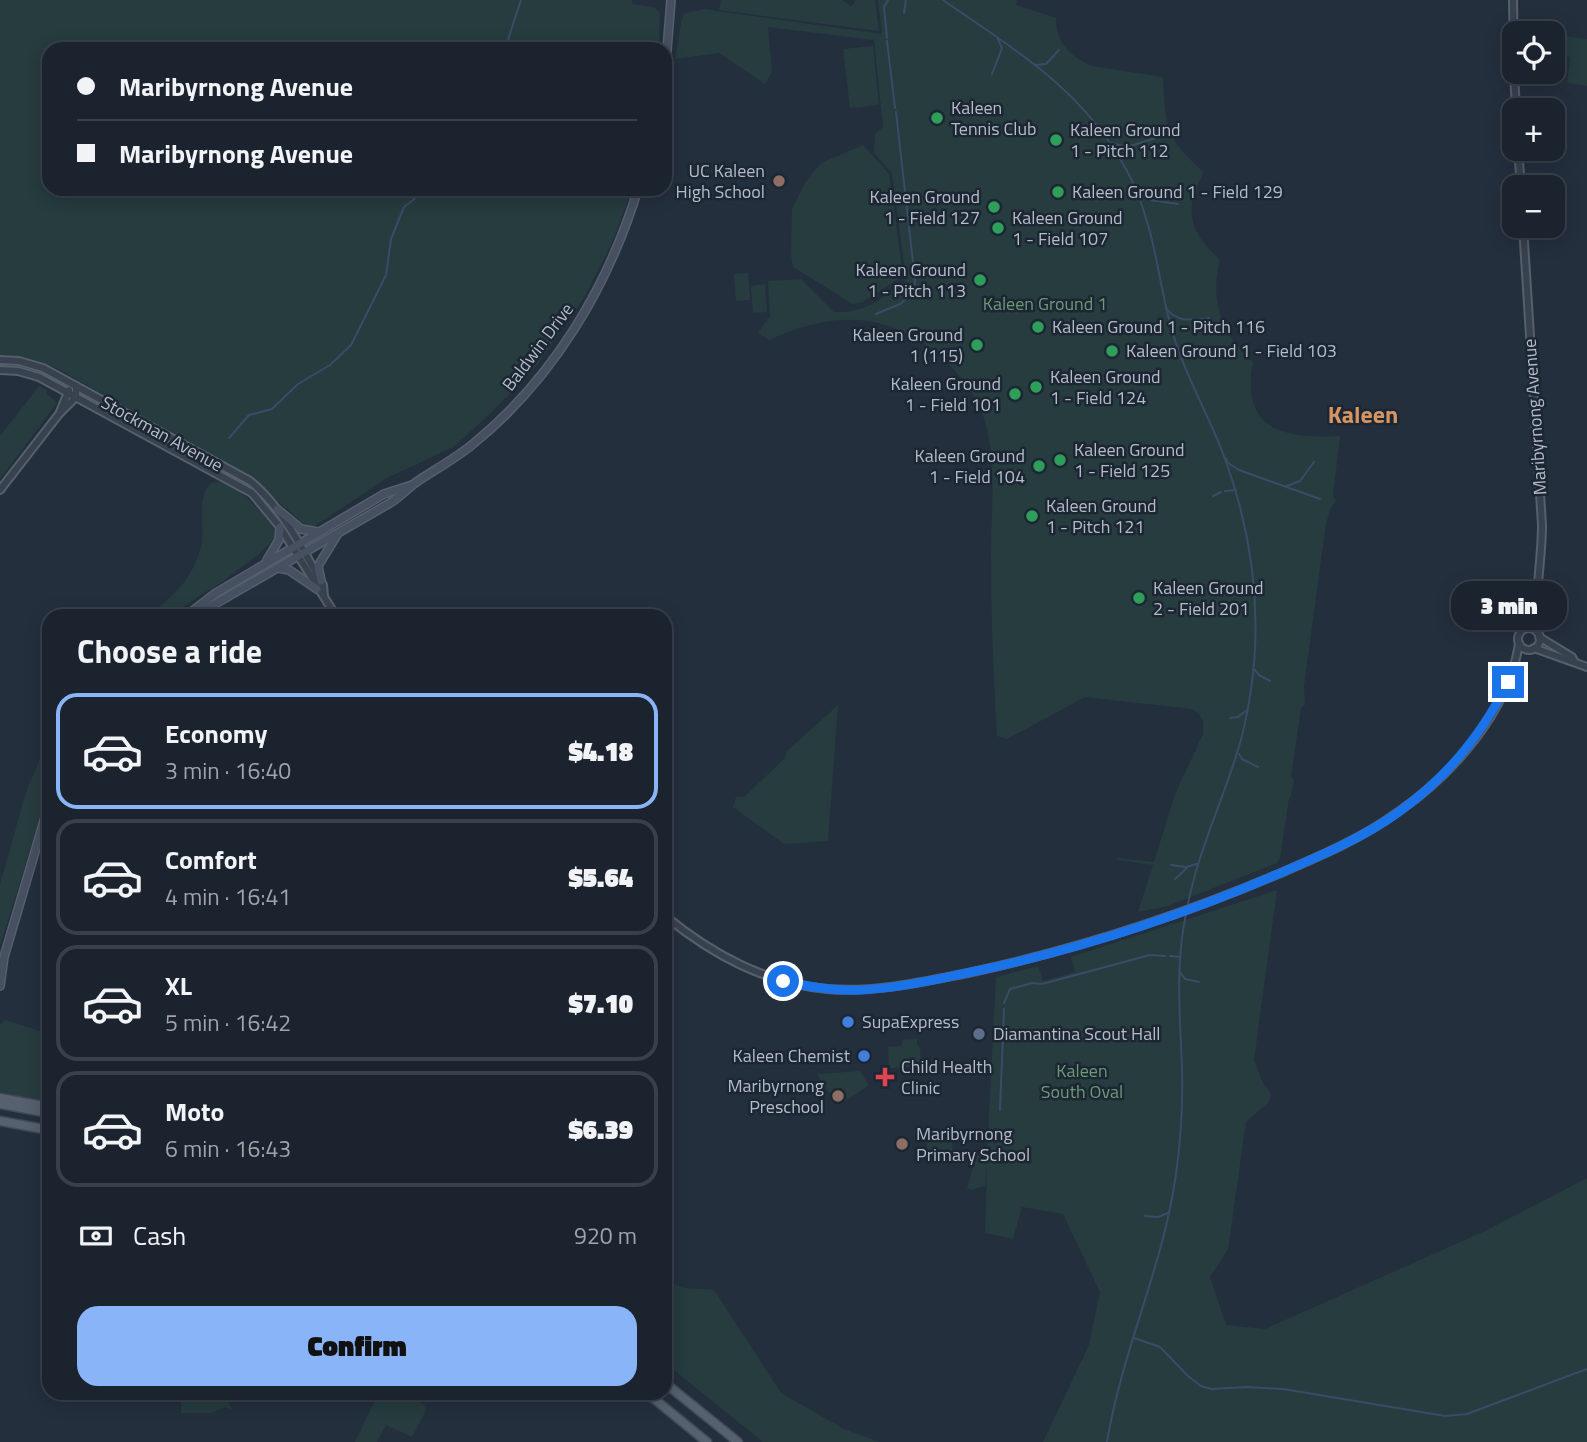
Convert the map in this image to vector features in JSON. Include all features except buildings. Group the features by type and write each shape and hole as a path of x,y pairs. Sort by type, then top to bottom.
{"main road":[{"path":"668,42 671,0"},
{"name":"Baldwin Drive","path":"204,609 396,499 473,444 532,385 576,327 603,280 635,196"},
{"name":"Baldwin Drive","path":"197,609 216,593 384,494 412,485"},
{"path":"277,509 301,529 319,532"},
{"path":"265,564 279,540 279,527"},
{"path":"321,581 318,566 337,534"},
{"path":"277,568 289,570 317,589"},
{"path":"0,986 2,960 42,827"},
{"path":"0,1098 42,1106"},
{"path":"0,1104 42,1112"},
{"path":"0,1121 42,1129"},
{"path":"672,1389 738,1442"},
{"path":"656,1400 707,1442"}],"street":[{"path":"1513,0 1513,21"},
{"name":"Maribyrnong Avenue","path":"1524,238 1541,514 1541,560 1535,609 1538,635"},
{"name":"Stockman Avenue","path":"0,360 35,365 250,481 277,509 295,546"},
{"name":"Stockman Avenue","path":"0,370 32,375 252,493 295,546"},
{"path":"59,414 66,392 76,386"},
{"path":"0,490 59,414 76,397 76,386"},
{"path":"295,546 321,581 324,596"},
{"path":"301,554 317,589 331,609"},
{"name":"Maribyrnong Avenue","path":"1526,628 1535,609"},
{"path":"672,921 701,944 746,968 795,984 844,990 897,986 1066,949 1202,906 1352,840 1407,806 1441,776 1472,741 1494,709 1516,665 1518,636 1526,628 1572,657 1574,661"},
{"path":"1516,665 1532,649 1538,635"},
{"path":"1519,644 1524,649 1532,649 1587,667"}],"green space":[{"path":"0,0 632,0 632,4 654,7 660,13 659,42 42,42 42,196 629,196 611,245 584,298 537,365 490,414 453,447 385,479 315,526 306,526 255,481 62,371 32,359 0,355"},
{"path":"721,0 842,0 851,6 856,0 875,0 879,31 719,10"},
{"name":"Kaleen Ground 1","path":"878,0 1017,0 1016,5 1056,18 1061,41 1071,53 1084,62 1092,66 1163,77 1165,109 1170,131 1182,150 1204,172 1193,198 1192,220 1201,240 1220,260 1217,303 1226,329 1242,352 1253,362 1253,403 1260,417 1285,432 1320,437 1340,436 1333,495 1336,501 1326,523 1304,686 1305,705 1301,708 1291,777 1294,780 1280,858 1277,863 1168,906 1138,912 1153,865 1116,858 1154,862 1175,794 1203,734 1203,721 1192,709 1085,697 1007,739 997,736 992,623 991,455 982,413 968,386 941,357 921,342 880,323 837,320 792,330 769,340 758,333 770,316 768,281 801,279 834,312 845,312 872,304 906,278 892,173 874,153 875,134 883,127 874,40 768,27 772,72 765,84 719,53 675,59 682,18 685,13 704,9 882,34"},
{"path":"1565,36 1587,39 1587,86 1567,83 1570,57 1565,56"},
{"path":"873,46 879,105 850,108 843,49"},
{"path":"863,145 889,174 903,276 863,302 853,304 793,267 792,209 805,183 821,163"},
{"path":"748,273 750,300 736,301 734,274"},
{"path":"765,284 767,312 753,313 751,286"},
{"path":"39,386 47,390 47,394 57,403 0,479 0,436"},
{"path":"213,482 222,483 240,492 275,531 274,539 222,582 179,609 157,609 188,577 197,559 202,543 204,493"},
{"path":"838,705 828,841 784,844 733,807 736,797 744,797 785,758 786,752"},
{"path":"42,754 42,811 0,946 0,884 27,789"},
{"name":"Kaleen South Oval","path":"1277,890 1254,1060 1263,1083 1271,1094 1269,1102 1246,1122 1228,1249 1210,1277 1226,1325 1265,1329 1485,1231 1587,1178 1587,1442 1043,1442 1089,1345 1100,1292 1063,1214 1022,1207 1013,1239 985,1233 987,1165 985,1186 971,1190 967,1188 977,1154 987,1155 996,977 1038,966 1043,981 1075,972 1071,957"},
{"path":"5,1020 42,1033 42,1101 0,1092 0,1025"},
{"path":"917,1039 921,1066 889,1068 888,1047 902,1046 902,1040"},
{"name":"Maribyrnong Preschool","path":"860,1071 869,1085 844,1100 835,1098 817,1074"},
{"path":"952,1139 953,1160 927,1161 927,1140"},
{"path":"672,1284 684,1288 714,1290 781,1393 844,1429 880,1442 763,1442 672,1369"},
{"path":"181,1400 227,1400 233,1410 225,1407 211,1413 181,1413"},
{"path":"375,1400 416,1400 424,1404 426,1410 412,1437 386,1425 377,1442 355,1442"}],"waterway":[{"path":"507,42 521,0"},
{"path":"887,38 884,7 888,0"},
{"path":"904,13 906,0"},
{"path":"943,0 1045,73 1082,108 1113,147 1137,192 1178,349 1222,451 1239,503 1253,582 1254,664 1240,742 1203,849 1187,909"},
{"path":"992,74 1002,48 998,39"},
{"path":"887,41 895,108"},
{"path":"1035,65 1046,64 1059,50"},
{"path":"876,314 900,304 914,292 915,280 896,112"},
{"path":"1111,143 1127,147 1156,138"},
{"path":"1139,195 1151,200 1178,204"},
{"path":"229,438 249,415 272,409 298,384 330,365 351,345 386,275 391,239 404,207 418,196"},
{"path":"1166,308 1180,318 1209,318"},
{"path":"1226,458 1228,463 1239,470 1320,499"},
{"path":"1287,486 1300,481 1314,462"},
{"path":"1225,491 1236,490"},
{"path":"1213,496 1221,492"},
{"path":"1254,669 1270,681"},
{"path":"1230,718 1238,717 1247,710"},
{"path":"1239,754 1242,759 1258,767"},
{"path":"1171,865 1186,867 1197,864"},
{"path":"1175,879 1187,868"},
{"path":"1107,1442 1122,1375 1162,1243 1176,1174 1182,1095 1179,972 1186,914"},
{"path":"1004,1003 1010,989 1032,983 1042,984 1150,955 1165,956"},
{"path":"1170,956 1180,957"},
{"path":"1179,971 1185,979 1199,982"},
{"path":"1000,1110 1004,1009"},
{"path":"1145,1216 1158,1217 1168,1213"},
{"path":"1134,1338 1160,1347 1188,1376 1201,1386 1211,1389 1283,1389 1445,1416 1467,1414 1587,1369"}],"place":[{"name":"Kaleen Tennis Club","path":"937,118"},
{"name":"Kaleen Ground 1 - Pitch 112","path":"1056,140"},
{"name":"UC Kaleen High School","path":"779,181"},
{"name":"Kaleen Ground 1 - Field 129","path":"1058,192"},
{"name":"Kaleen Ground 1 - Field 127","path":"994,207"},
{"name":"Kaleen Ground 1 - Field 107","path":"998,228"},
{"name":"Kaleen Ground 1 - Pitch 113","path":"980,280"},
{"name":"Kaleen Ground 1 - Pitch 116","path":"1038,327"},
{"name":"Kaleen Ground 1 (115)","path":"977,345"},
{"name":"Kaleen Ground 1 - Field 103","path":"1112,351"},
{"name":"Kaleen Ground 1 - Field 124","path":"1036,387"},
{"name":"Kaleen Ground 1 - Field 101","path":"1015,394"},
{"name":"Kaleen Ground 1 - Field 125","path":"1060,460"},
{"name":"Kaleen Ground 1 - Field 104","path":"1039,466"},
{"name":"Kaleen Ground 1 - Pitch 121","path":"1032,516"},
{"name":"Kaleen Ground 2 - Field 201","path":"1139,598"},
{"name":"SupaExpress","path":"848,1022"},
{"name":"Diamantina Scout Hall","path":"979,1034"},
{"name":"Kaleen Chemist","path":"864,1056"},
{"name":"Child Health Clinic","path":"885,1077"},
{"name":"Maribyrnong Preschool","path":"838,1096"},
{"name":"Maribyrnong Primary School","path":"902,1144"}],"district":[{"name":"Kaleen","path":"1363,415"}],"route":[{"path":"783,981 844,990 897,986 1034,957 1186,912 1364,834 1406,807 1441,776 1472,741 1494,709 1508,682"}]}
